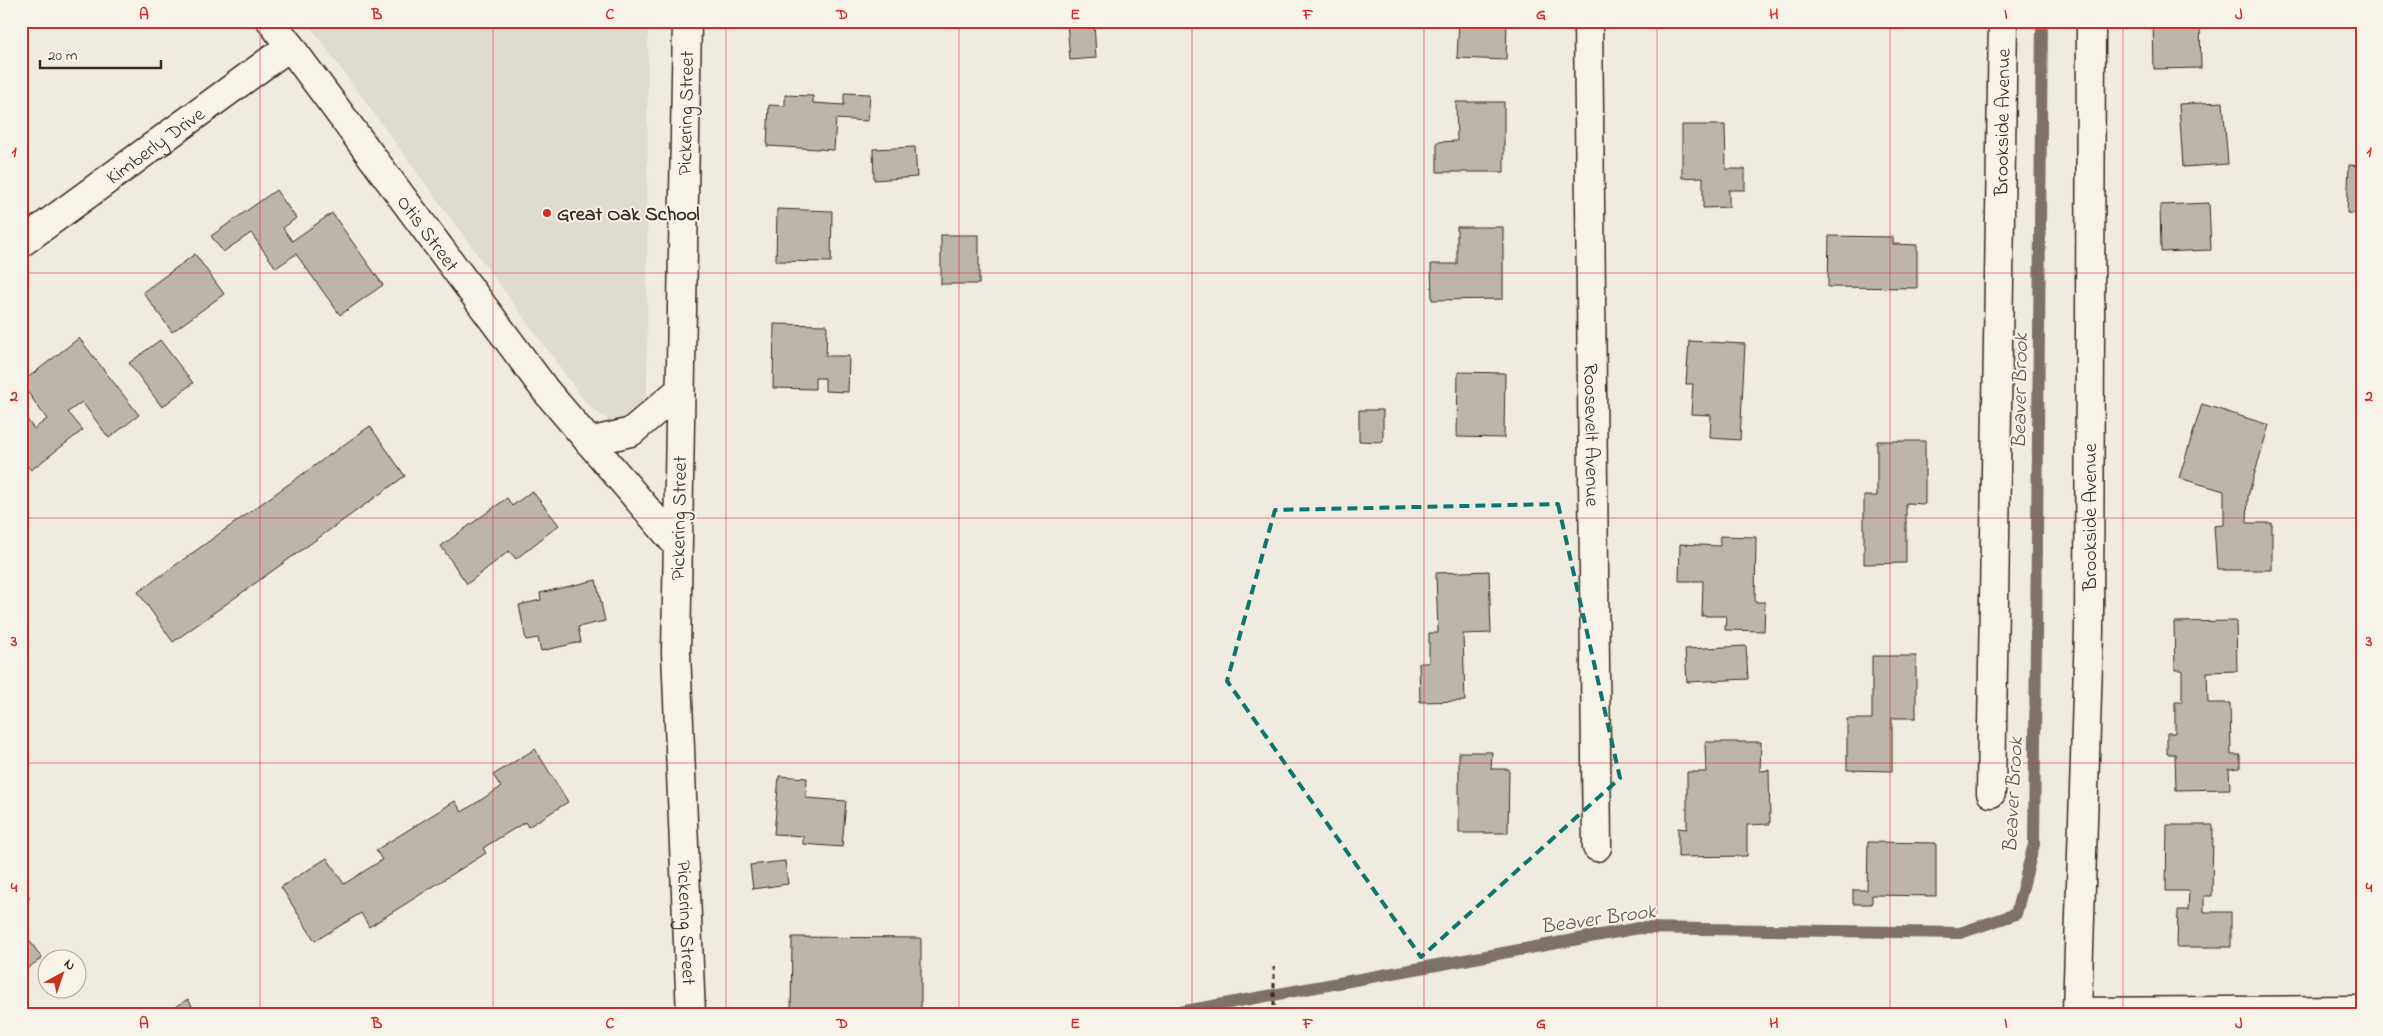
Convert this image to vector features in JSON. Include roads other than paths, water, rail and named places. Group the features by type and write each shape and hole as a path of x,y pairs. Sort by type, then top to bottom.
{"street":[{"name":"Otis Street","path":"271,21 546,392 677,545"},
{"name":"Pickering Street","path":"687,21 676,652 691,1015"},
{"name":"Roosevelt Avenue","path":"1588,21 1597,848"},
{"name":"Brookside Avenue","path":"1990,793 2003,21"},
{"name":"Brookside Avenue","path":"2091,21 2089,631 2077,1012 2362,1010"},
{"name":"Kimberly Drive","path":"21,243 290,46"},
{"path":"589,442 631,432 680,390"}],"waterway":[{"name":"Beaver Brook","path":"1163,1015 1639,928 1960,933 2016,914 2034,844 2042,21"}],"place":[{"name":"Great Oak School","path":"547,213"}]}
